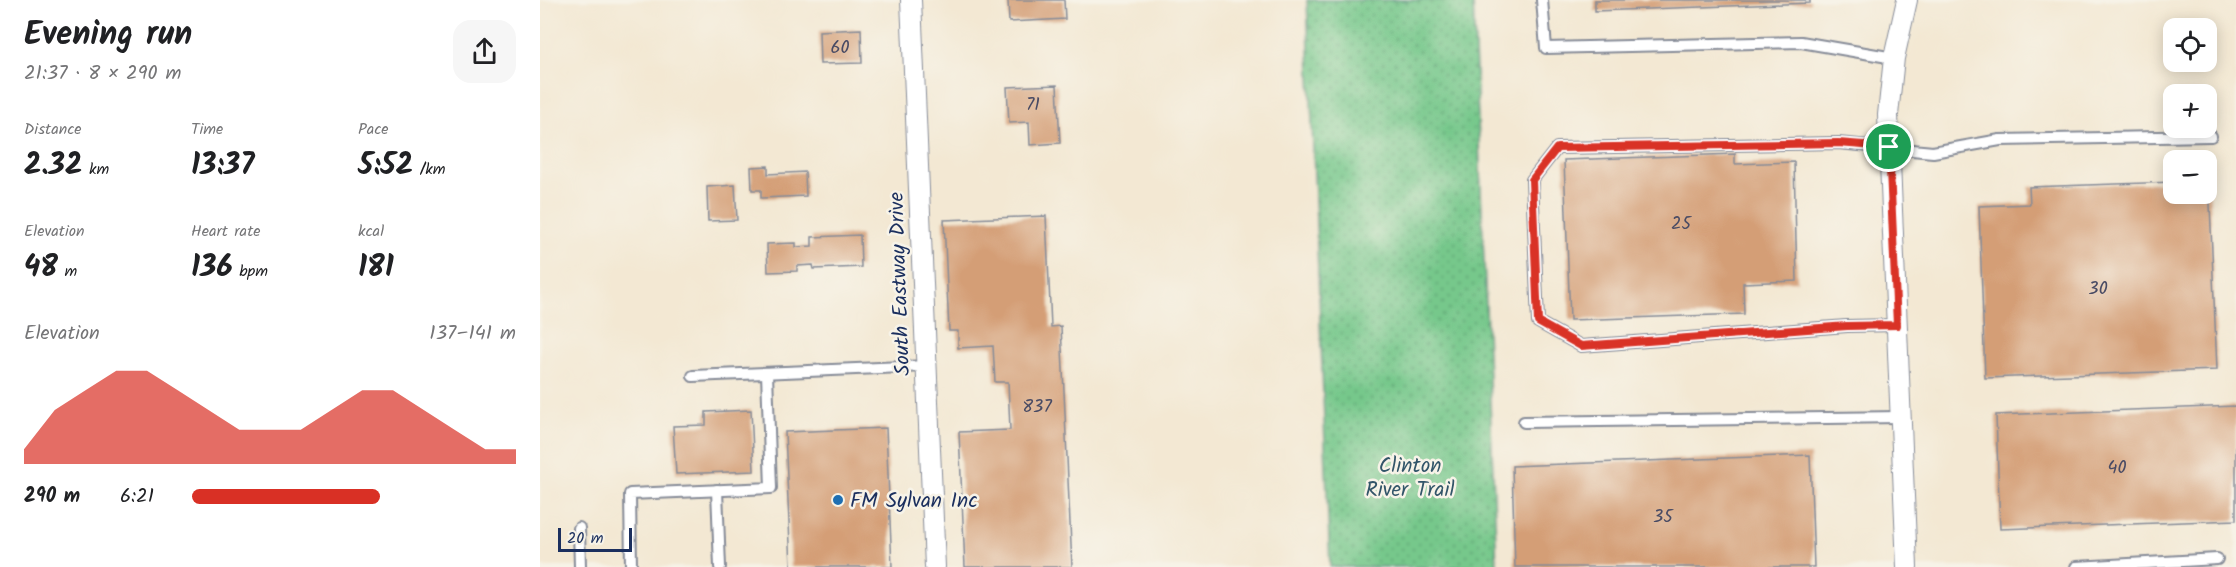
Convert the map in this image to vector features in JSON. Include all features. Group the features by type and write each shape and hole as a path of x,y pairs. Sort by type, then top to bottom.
{"street":[{"name":"South Eastway Drive","path":"911,0 935,567"},
{"path":"1907,0 1894,58 1888,115 1907,567"}],"lane":[{"path":"1542,0 1546,48 1801,42 1894,58"},
{"path":"1897,325 1847,326 1581,346 1538,322 1532,180 1557,148 1838,143 1933,152 2000,140 2163,137"},
{"path":"693,376 927,366"},
{"path":"631,567 630,494 771,488 766,373"},
{"path":"1524,422 1901,417"},
{"path":"717,490 720,567"},
{"path":"579,528 580,567"},
{"path":"2076,567 2217,559"}],"green space":[{"name":"Clinton River Trail","path":"1307,0 1473,0 1497,567 1330,567"}],"building":[{"path":"1008,0 1064,0 1065,19 1009,22"},
{"path":"1595,0 1810,0 1810,3 1595,11"},
{"path":"861,29 862,63 820,64 819,31"},
{"path":"1057,85 1060,143 1030,145 1029,122 1009,123 1007,87"},
{"path":"1735,154 1735,164 1794,162 1797,281 1743,283 1744,314 1570,320 1564,160"},
{"path":"768,166 768,174 805,172 806,196 761,198 761,190 752,190 751,167"},
{"path":"2163,182 2163,204 2210,204 2217,370 1985,378 1979,206 2030,204 2029,187"},
{"path":"735,185 737,220 708,221 707,187"},
{"path":"1046,216 1051,327 1061,326 1072,567 965,567 959,432 1010,430 1008,382 995,382 993,346 958,348 958,331 949,331 944,220"},
{"path":"860,235 861,267 814,269 813,265 797,266 797,271 768,272 767,244 796,243 796,247 812,246 812,237"},
{"path":"2236,406 2236,520 2000,529 1996,415"},
{"path":"751,410 754,471 676,474 673,426 706,425 706,412"},
{"name":"FM Sylvan Inc","path":"886,428 892,567 791,567 785,432"},
{"path":"1810,455 1814,567 1515,567 1512,466"}],"place":[{"name":"FM Sylvan Inc","path":"838,500"}],"route":[{"path":"1838,143 1889,147 1897,325 1847,326 1581,346 1538,322 1532,180 1557,148 1838,143"}]}
